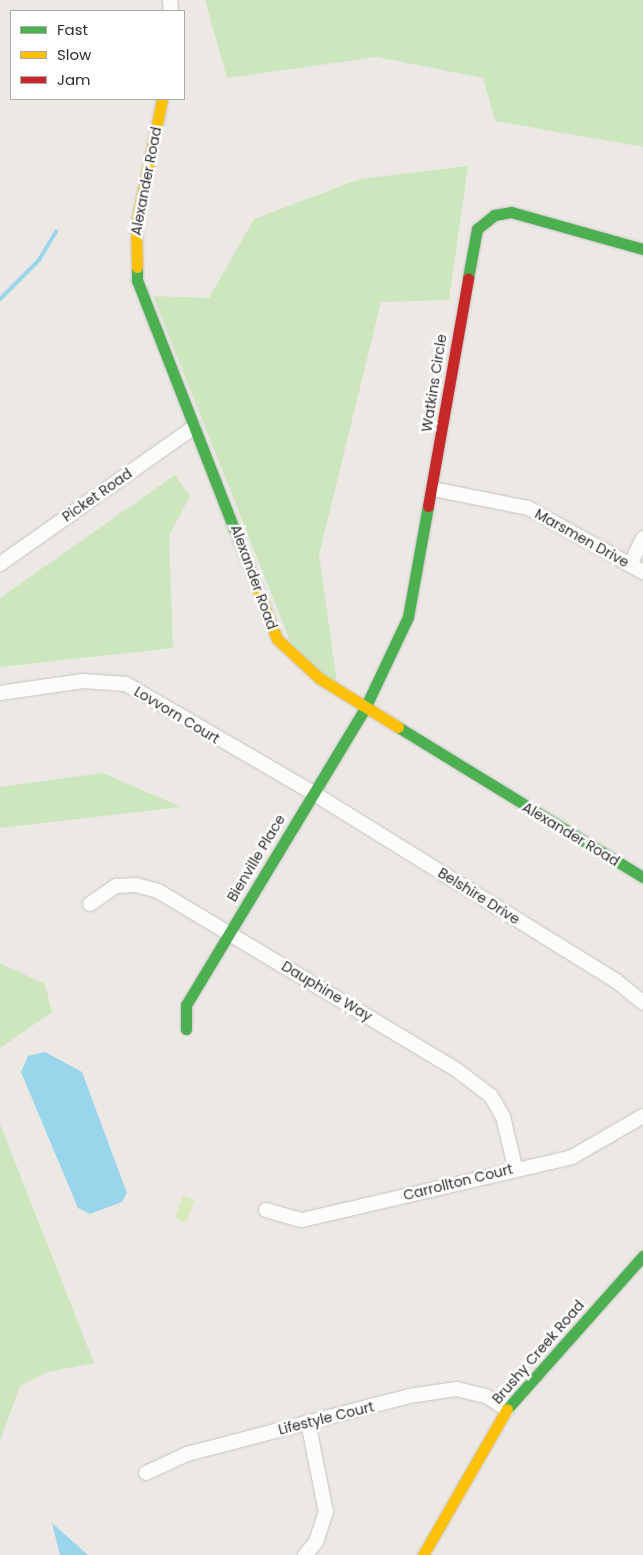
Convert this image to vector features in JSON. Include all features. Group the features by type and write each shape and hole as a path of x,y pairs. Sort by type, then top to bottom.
{"street":[{"name":"Alexander Road","path":"162,100 136,225 135,270 277,639 298,664 365,708 643,877"},
{"name":"Watkins Circle","path":"365,708 408,617 433,489 469,255 484,222 500,213 518,213 643,249"},
{"name":"Picket Road","path":"0,564 194,427"},
{"name":"Marsmen Drive","path":"433,489 528,508 643,572"},
{"path":"630,565 643,538"},
{"name":"Lovvorn Court","path":"0,693 83,681 126,684 312,793"},
{"name":"Bienville Place","path":"186,1029 186,1005 312,793 365,708"},
{"name":"Belshire Drive","path":"312,793 606,975 643,1003"},
{"name":"Dauphine Way","path":"90,904 116,886 136,884 158,891 454,1068 492,1096 503,1117 515,1167"},
{"name":"Carrollton Court","path":"266,1210 302,1220 515,1167 572,1157 643,1116"},
{"name":"Brushy Creek Road","path":"423,1555 507,1409 643,1256"},
{"name":"Lifestyle Court","path":"146,1473 187,1454 308,1422 457,1389 507,1409"},
{"path":"305,1555 316,1542 326,1512 308,1422"}],"green space":[{"path":"205,0 643,0 643,147 495,121 483,78 377,57 227,78"},
{"path":"468,166 449,300 381,302 319,555 339,696 292,646 153,296 209,298 254,219 360,179"},
{"path":"175,475 190,496 169,536 173,648 0,667 0,598"},
{"path":"103,773 181,807 0,828 0,787"},
{"path":"0,963 45,984 52,1012 0,1048"},
{"path":"0,1124 94,1363 48,1372 20,1386 0,1441"},
{"path":"183,1196 194,1200 186,1223 175,1219"}],"water":[{"path":"45,1052 82,1072 127,1193 122,1202 90,1214 78,1208 21,1072 28,1056"},
{"path":"52,1523 88,1555 60,1555"}],"waterway":[{"path":"0,299 39,260 56,232"}],"traffic: fast":[{"path":"468,278 477,229 494,215 511,212 643,249"},
{"path":"137,267 137,280 257,588"},
{"path":"186,1029 186,1005 365,708 408,617 428,506"},
{"path":"398,727 643,877"},
{"path":"507,1409 643,1256"}],"traffic: slow":[{"path":"137,267 136,225 162,100"},
{"path":"257,588 277,639 319,678 398,727"},
{"path":"423,1555 507,1409"}],"traffic: jam":[{"path":"428,506 468,278"}]}
